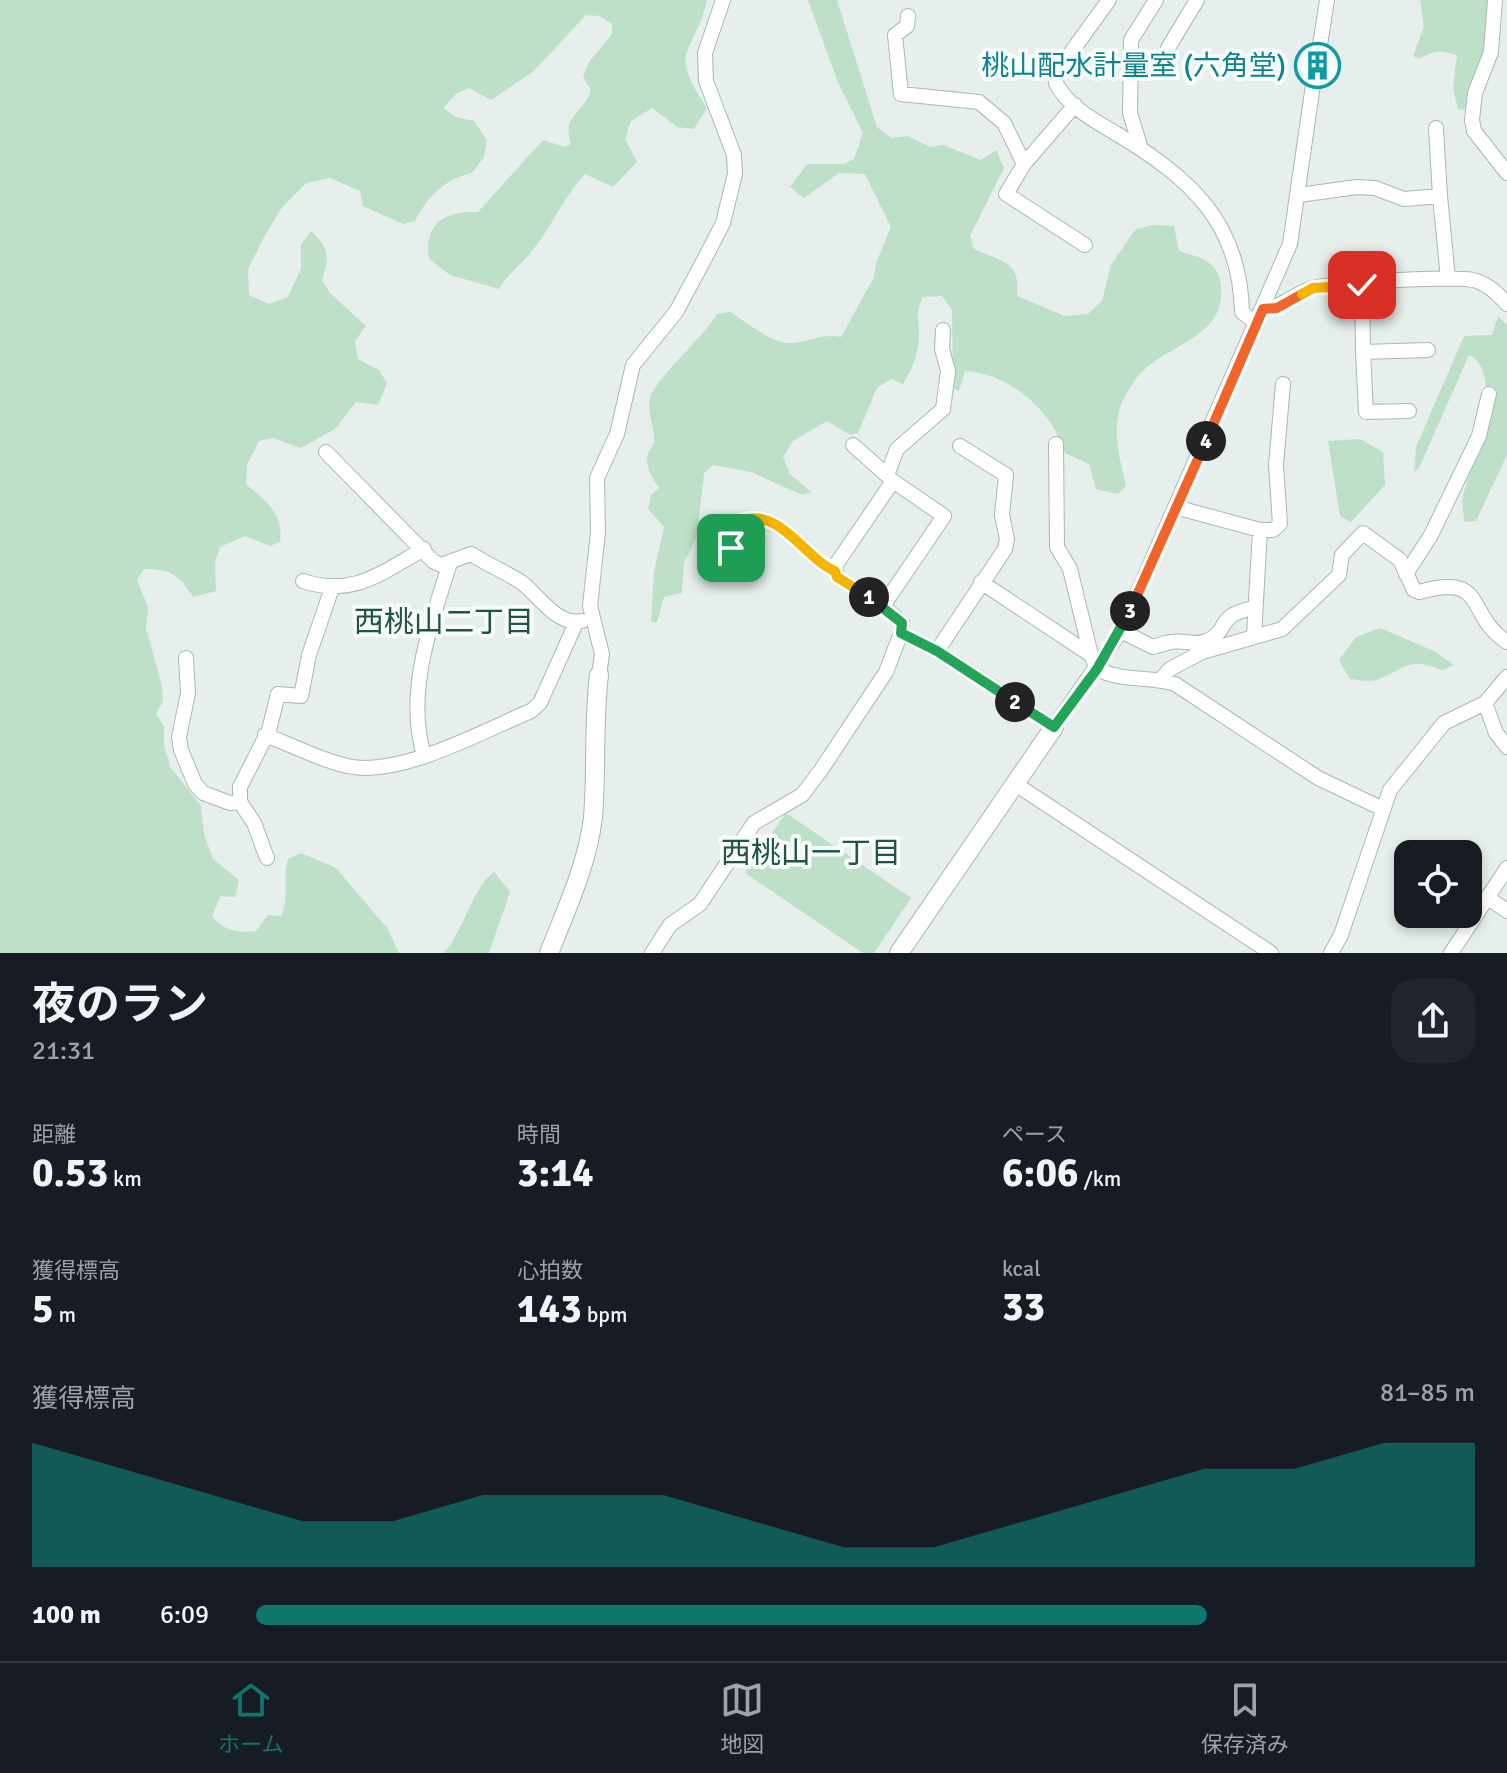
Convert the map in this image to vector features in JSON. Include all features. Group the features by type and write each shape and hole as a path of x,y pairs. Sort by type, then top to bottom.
{"street":[{"path":"549,953 580,870 593,819 593,731 602,654 592,615 590,591 598,532 595,492 617,434 629,376 676,312 723,223 730,196 734,155 706,81 705,53 723,0"},
{"path":"1109,0 1056,73 1060,92 1187,185 1223,224 1236,262 1242,312 1257,324"},
{"path":"1141,149 1130,113 1131,40 1156,0"},
{"path":"1168,48 1197,0"},
{"path":"899,953 1121,631 1290,244 1314,78 1305,65 1307,57 1319,52 1327,0"},
{"path":"1495,0 1491,52 1475,93 1472,120 1474,131 1507,173"},
{"path":"908,16 907,26 895,35 901,94 979,102 1004,123 1024,164"},
{"path":"1075,105 1024,164 1006,194 1085,245"},
{"path":"1436,128 1448,279"},
{"path":"1299,195 1357,187 1375,188 1404,199 1440,196"},
{"path":"1263,309 1277,308 1313,288 1448,279 1475,280 1496,291 1507,304"},
{"path":"1362,285 1366,412 1409,411"},
{"path":"835,571 890,478 897,449 943,409 948,371 942,349 943,330"},
{"path":"1363,352 1428,350"},
{"path":"1175,507 1260,530 1273,530 1280,524 1276,465 1279,392 1283,384"},
{"path":"1406,574 1431,535 1479,436 1489,394"},
{"path":"1056,444 1057,547 1070,569 1097,669 1127,680 1161,679 1175,684 1318,778 1383,809"},
{"path":"853,445 890,478 944,516 883,606"},
{"path":"937,651 1005,549 1007,539 1002,515 1006,475 960,446"},
{"path":"326,452 441,565 471,554 523,583 547,608 576,623"},
{"path":"652,953 670,925 700,904 754,823 802,795 886,672 901,633 902,623 883,606 837,577 835,571 779,526 757,517 741,521 726,557"},
{"path":"1254,636 1253,608 1260,530"},
{"path":"1161,679 1170,669 1202,652 1282,629 1339,575 1342,555 1359,534 1369,536 1400,560 1419,592 1444,584 1460,587 1507,642"},
{"path":"303,581 332,588 363,585 428,555"},
{"path":"428,555 437,607"},
{"path":"424,755 416,721 427,638 450,563"},
{"path":"981,582 1091,655"},
{"path":"267,858 254,823 240,802 240,787 265,735 278,694 301,696 309,655 332,588"},
{"path":"1121,631 1153,647 1171,641 1201,643 1211,639 1223,621 1235,612 1253,608"},
{"path":"265,735 346,766 363,768 424,755 531,711 540,703 576,623 592,615"},
{"path":"901,633 937,651 1054,727"},
{"path":"186,658 188,693 179,737 181,750 195,784 203,793 230,803 240,802"},
{"path":"1331,953 1341,935 1383,809 1401,773 1444,723 1485,703 1507,677"},
{"path":"1485,703 1496,733 1507,747"},
{"path":"1017,785 1253,948 1271,953"},
{"path":"1451,953 1507,868"},
{"path":"1488,898 1507,911"}],"green space":[{"path":"0,0 707,0 687,52 688,73 707,108 694,129 677,127 652,108 631,121 625,139 637,162 613,187 585,174 536,246 499,289 450,275 429,259 430,236 439,221 447,217 478,212 543,140 565,147 571,144 571,120 591,90 583,77 589,62 612,34 612,24 599,16 586,15 534,71 491,100 469,88 457,93 443,108 456,117 474,121 487,140 484,157 472,173 438,190 415,221 403,224 363,206 360,191 330,178 306,183 282,207 248,269 249,295 269,304 288,297 301,269 301,245 311,231 326,253 322,280 330,293 366,326 355,341 358,359 379,370 387,383 378,405 356,402 335,429 301,448 273,438 259,441 247,465 246,484 272,509 281,532 280,542 270,546 245,536 220,547 215,563 216,591 193,597 179,578 161,570 144,569 137,580 148,607 146,628 162,686 163,701 156,714 164,726 164,746 171,768 201,806 204,834 213,859 239,880 235,897 221,896 212,916 226,928 243,932 256,931 268,915 281,916 288,859 301,853 336,868 387,928 399,953 0,953"},
{"path":"808,0 837,0 877,127 891,138 908,136 930,147 943,145 981,160 996,150 1004,168 970,236 974,249 1001,260 1013,269 1017,296 1065,316 1088,314 1102,301 1111,265 1135,230 1151,225 1174,226 1179,251 1212,265 1221,286 1220,303 1206,327 1143,371 1125,396 1117,429 1126,486 1118,494 1096,489 1089,464 1065,453 1040,409 1013,387 981,373 965,371 959,391 953,388 952,310 942,296 923,297 918,311 916,355 903,384 891,379 877,388 858,433 850,435 827,421 793,441 783,457 790,474 811,492 802,495 751,472 713,465 704,473 697,536 684,563 682,593 664,597 657,623 651,621 654,572 664,527 648,509 651,495 659,488 647,462 654,442 649,404 653,390 717,314 730,312 768,336 784,342 841,337 874,277 876,263 891,227 865,174 839,173 804,198 790,187 807,164 844,164 854,159 863,133 837,80"},
{"path":"1420,0 1488,0 1483,60 1464,110 1458,109 1453,88 1457,55 1437,52 1419,59 1413,56 1424,27"},
{"path":"1498,316 1507,325 1507,455 1476,521 1464,522 1462,500 1486,399 1480,365 1469,355 1419,468 1414,472 1416,447 1464,336 1492,335"},
{"path":"1360,439 1383,452 1385,485 1351,522 1340,516 1328,441"},
{"path":"1380,628 1434,651 1454,665 1442,670 1414,664 1376,680 1350,679 1339,660 1356,637"},
{"path":"786,813 911,898 874,953 863,953 745,873"},
{"path":"494,872 510,892 489,953 444,953 481,886"}],"place":[{"name":"桃山配水計量室 (六角堂)","path":"1317,66"}],"district":[{"name":"西桃山二丁目","path":"444,622"},
{"name":"西桃山一丁目","path":"811,853"}],"route":[{"path":"731,548 741,521 757,517 779,526 835,571 837,577 895,614 902,623 901,633 937,651 1054,727 1121,631 1263,309 1277,308 1313,288 1362,285"}]}
